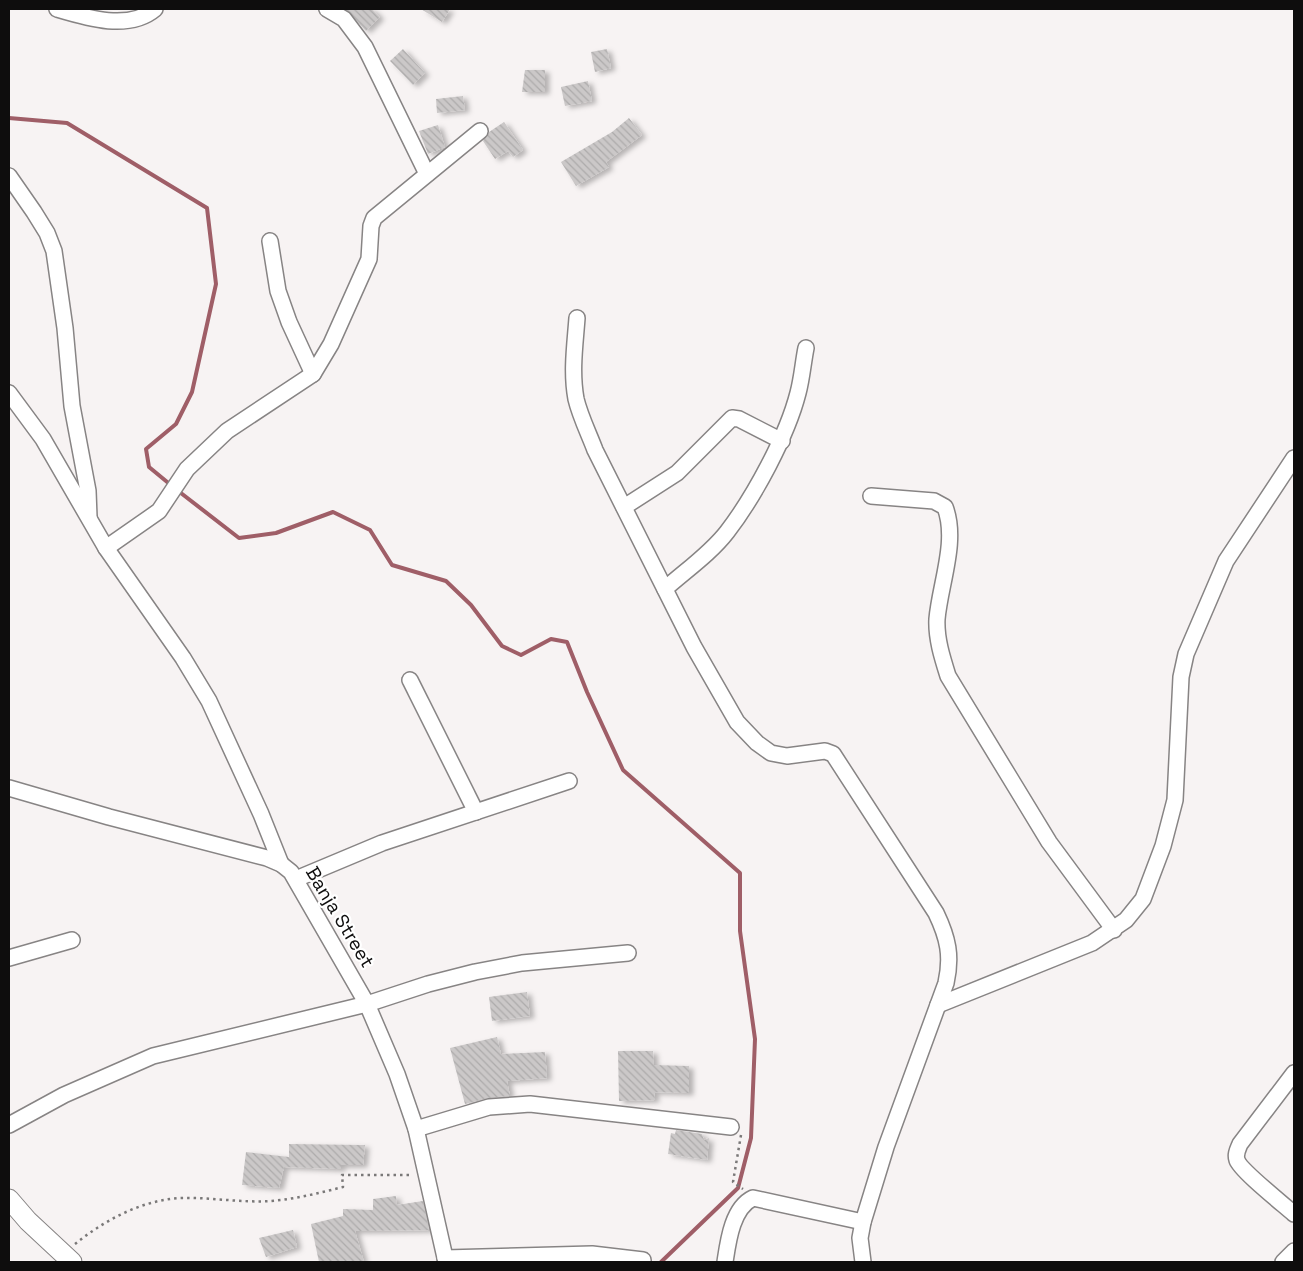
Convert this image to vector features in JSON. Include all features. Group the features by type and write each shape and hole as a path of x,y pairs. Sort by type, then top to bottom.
{"main road":[{"path":"9,1199 28,1221 68,1258"}],"street":[{"path":"57,9 84,17 130,22 146,17 156,9"},
{"path":"327,9 344,19 365,47 427,174"},
{"path":"106,548 159,511 186,469 227,431 313,374 331,344 369,259 371,226 374,218 480,131"},
{"path":"9,176 15,193 47,233 54,251 65,328 72,406 88,491 89,521"},
{"path":"270,241 278,291 289,322 313,374"},
{"path":"577,318 573,367 576,400 595,450 694,647 737,722 757,743 771,753 787,756 825,751 833,754 840,762 936,913 947,937 949,968 938,1005 886,1148 863,1222 860,1238 863,1262"},
{"path":"665,589 726,532 782,441 798,393 806,348"},
{"path":"9,393 43,439 106,548 183,658 209,701 261,814 281,864"},
{"path":"624,507 677,473 732,418 739,419 782,441"},
{"path":"938,1005 1092,942 1114,930 1126,920 1143,899 1169,827 1175,800 1181,677 1186,654 1195,629 1226,560 1294,458"},
{"path":"871,496 934,501 945,507 949,518 948,547 937,620 940,651 948,676 1049,842 1114,930"},
{"path":"410,680 476,812"},
{"path":"296,879 382,843 569,781"},
{"name":"Banja Street","path":"9,788 109,817 267,858 281,864 296,879 367,1004 398,1074 416,1129 446,1260"},
{"path":"9,958 72,940"},
{"path":"9,1125 73,1091 153,1056 367,1004 428,984 475,972 522,963 628,953"},
{"path":"1294,1073 1240,1144 1236,1154 1237,1161 1245,1170 1294,1214"},
{"path":"416,1129 489,1107 530,1104 731,1127"},
{"path":"725,1262 728,1241 734,1223 743,1206 753,1198 863,1222"},
{"path":"1283,1262 1294,1251"},
{"path":"446,1260 592,1254 643,1260"}],"path":[{"path":"731,1127 742,1128 733,1182 746,1192"},
{"path":"68,1258 116,1216 141,1206 178,1198 271,1201 343,1187 342,1175 392,1176 426,1174"}],"building":[{"path":"345,9 372,9 380,17 366,31"},
{"path":"421,9 450,9 442,22"},
{"path":"403,49 425,73 413,85 390,61"},
{"path":"607,49 611,68 595,72 591,52"},
{"path":"525,70 545,70 545,92 522,92"},
{"path":"588,81 592,101 565,106 561,87"},
{"path":"463,96 465,110 437,113 436,99"},
{"path":"629,118 642,135 606,162 609,167 576,186 561,162 612,132"},
{"path":"504,122 523,150 513,157 508,151 495,159 483,141 489,132"},
{"path":"438,125 445,147 428,154 419,131"},
{"path":"527,992 530,1016 492,1021 489,997"},
{"path":"497,1037 501,1054 545,1052 547,1078 507,1081 510,1096 488,1098 465,1104 450,1048"},
{"path":"618,1051 653,1051 654,1065 689,1066 689,1093 654,1092 655,1100 619,1101"},
{"path":"676,1130 702,1134 704,1140 709,1138 707,1160 668,1154 671,1133 675,1134"},
{"path":"289,1144 365,1145 363,1165 341,1165 341,1169 284,1167 279,1188 242,1185 246,1152 289,1157"},
{"path":"396,1196 397,1205 423,1201 429,1230 355,1231 364,1262 319,1262 311,1224 343,1216 343,1209 373,1210 373,1199"},
{"path":"293,1230 297,1247 266,1257 259,1238"}],"waterway":[{"path":"9,118 67,123 207,208 216,284 192,392 176,424 146,449 149,467 172,486"},
{"path":"177,490 239,538 276,533 333,512 370,530 392,565 446,581 471,605 502,646 521,655 551,639 567,642 587,692 623,770 740,873 740,931 755,1039 751,1138 738,1188 661,1262"}]}
